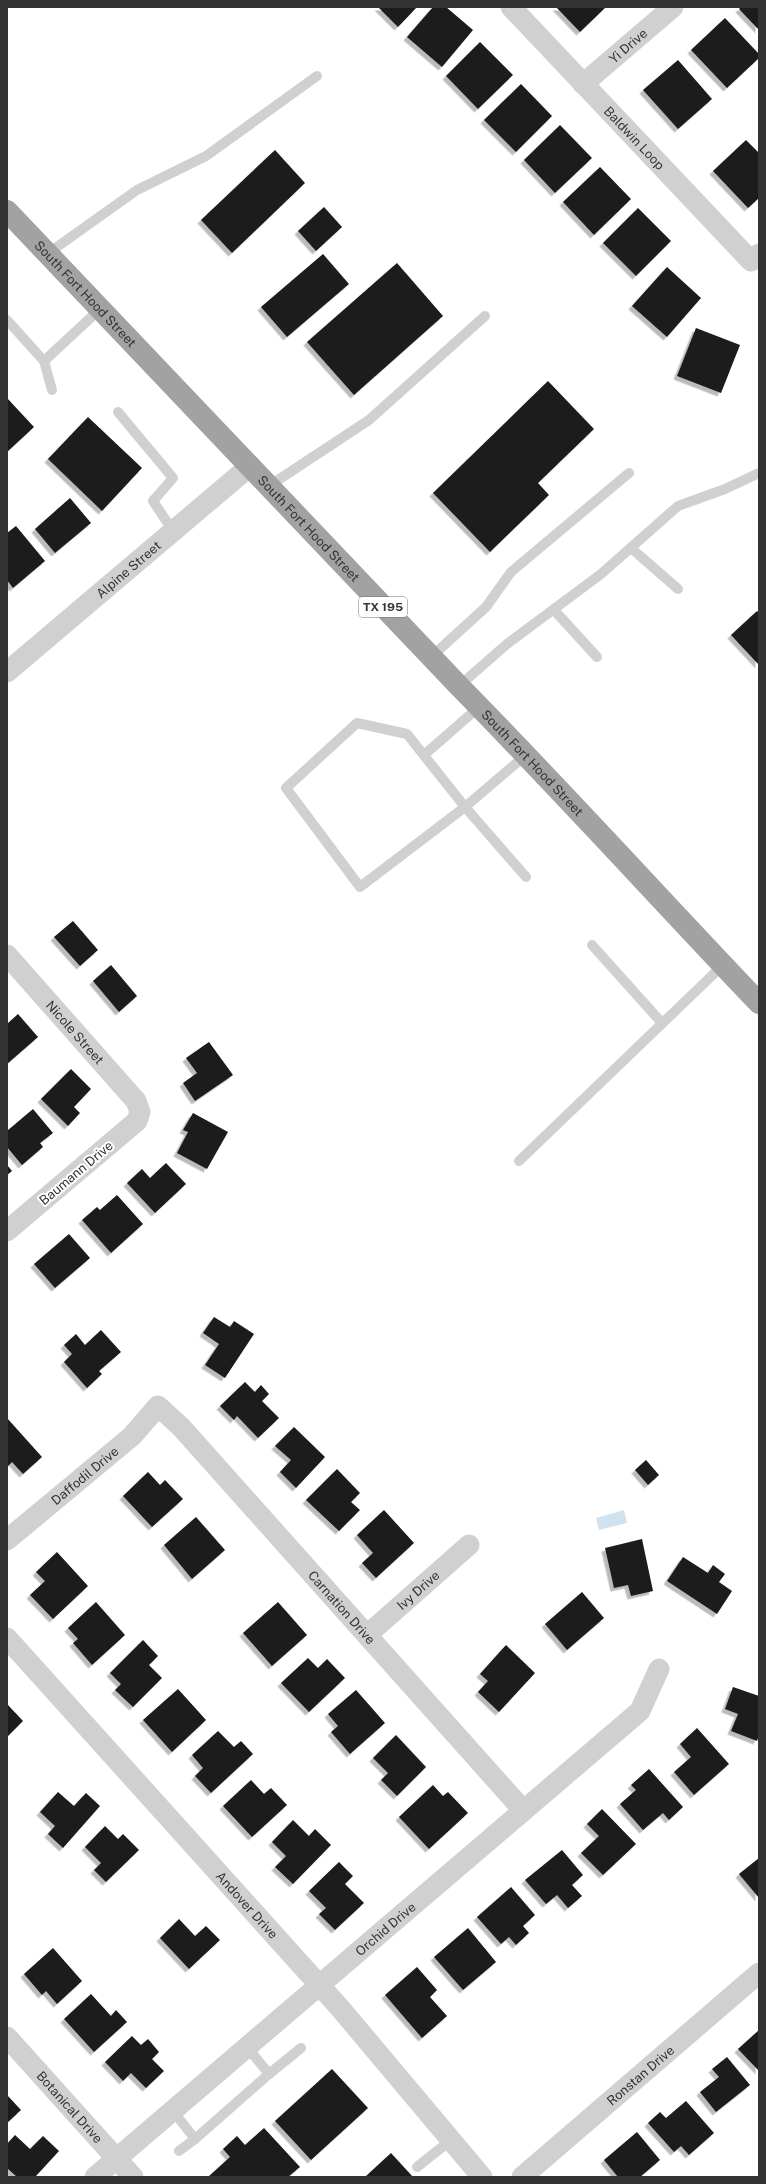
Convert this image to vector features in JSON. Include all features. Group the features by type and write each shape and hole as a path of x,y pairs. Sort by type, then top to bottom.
{"highway":[{"name":"South Fort Hood Street","path":"8,213 431,657 527,754 759,1003"}],"street":[{"name":"Baldwin Loop","path":"511,7 751,261 759,254"},
{"name":"Yi Drive","path":"583,84 673,7"},
{"name":"Alpine Street","path":"7,672 250,466"},
{"name":"Nicole Street","path":"8,956 136,1101 140,1112"},
{"name":"Baumann Drive","path":"7,1231 137,1121 140,1112"},
{"name":"Daffodil Drive","path":"7,1540 132,1436 158,1406"},
{"name":"Carnation Drive","path":"158,1406 181,1426 523,1810"},
{"name":"Ivy Drive","path":"367,1635 469,1545"},
{"name":"Andover Drive","path":"7,1638 340,2008 482,2177"},
{"name":"Orchid Drive","path":"95,2177 640,1711 659,1669"},
{"name":"Ronstan Drive","path":"522,2177 759,1973"},
{"name":"Botanical Drive","path":"7,2037 133,2177"}],"lane":[{"path":"47,254 137,190 206,156 317,76"},
{"path":"44,361 100,309"},
{"path":"269,486 369,420 485,316"},
{"path":"7,320 44,361 52,390"},
{"path":"118,412 173,478 153,501 173,531"},
{"path":"431,657 486,606 511,572 629,473"},
{"path":"459,686 507,644 601,574 678,506 725,489 759,473"},
{"path":"631,548 678,589"},
{"path":"554,610 597,657"},
{"path":"424,755 479,707"},
{"path":"526,877 465,807 407,734 357,724 286,788 360,887 465,807 527,754"},
{"path":"592,945 662,1023"},
{"path":"519,1161 723,965"},
{"path":"247,2048 269,2074"},
{"path":"179,2151 301,2048"},
{"path":"173,2111 195,2139"},
{"path":"416,2167 450,2140"}],"water":[{"path":"624,1510 627,1523 599,1530 596,1518"}],"building":[{"path":"378,7 417,7 398,27"},
{"path":"433,7 446,7 473,30 442,67 407,37"},
{"path":"556,7 606,7 580,32"},
{"path":"741,7 759,7 759,30 739,9"},
{"path":"725,18 759,54 759,58 727,88 691,50"},
{"path":"480,42 513,75 478,109 446,76"},
{"path":"678,60 712,99 678,129 643,90"},
{"path":"521,84 552,116 516,152 484,120"},
{"path":"560,125 592,158 555,193 524,160"},
{"path":"746,140 759,153 759,198 748,208 713,171"},
{"path":"275,150 305,183 232,253 201,220"},
{"path":"600,167 631,199 594,235 563,202"},
{"path":"324,207 342,227 316,251 298,231"},
{"path":"638,208 671,241 636,276 603,243"},
{"path":"323,254 349,284 287,337 261,307"},
{"path":"397,263 443,316 354,395 307,342"},
{"path":"667,267 701,298 667,337 632,306"},
{"path":"696,328 740,345 721,393 677,376"},
{"path":"548,381 594,429 538,483 549,495 490,552 433,493"},
{"path":"7,398 34,427 7,452"},
{"path":"88,417 142,468 102,511 48,459"},
{"path":"70,498 91,523 55,553 35,529"},
{"path":"16,526 45,561 13,588 7,580 7,533"},
{"path":"757,611 759,613 759,665 731,635"},
{"path":"73,921 98,950 80,966 54,937"},
{"path":"111,965 137,996 119,1012 93,981"},
{"path":"18,1014 38,1037 7,1064 7,1024"},
{"path":"209,1042 233,1075 195,1101 183,1083 197,1073 186,1058"},
{"path":"71,1069 91,1089 74,1107 80,1113 68,1126 41,1099"},
{"path":"33,1109 53,1133 40,1143 43,1147 22,1165 7,1147 7,1131"},
{"path":"193,1113 228,1132 207,1169 177,1153 188,1132 183,1130"},
{"path":"166,1163 186,1184 155,1213 127,1183 142,1169 150,1178"},
{"path":"7,1165 12,1171 7,1175"},
{"path":"117,1195 143,1224 111,1253 82,1220 97,1207 100,1210"},
{"path":"69,1234 90,1258 55,1288 34,1264"},
{"path":"214,1317 230,1327 234,1321 254,1334 225,1378 205,1365 219,1344 203,1333"},
{"path":"101,1330 121,1352 99,1371 102,1374 87,1388 64,1362 72,1354 64,1345 76,1334 85,1345"},
{"path":"245,1382 255,1392 261,1385 269,1394 262,1401 279,1418 258,1438 237,1416 234,1420 220,1406"},
{"path":"7,1418 42,1457 23,1474 12,1462 7,1467"},
{"path":"294,1427 325,1457 296,1488 280,1472 291,1460 275,1446"},
{"path":"646,1460 659,1475 648,1485 635,1470"},
{"path":"337,1469 360,1493 351,1502 360,1510 339,1531 306,1500"},
{"path":"148,1472 160,1485 165,1480 183,1499 152,1527 123,1496"},
{"path":"384,1510 414,1543 376,1578 362,1563 373,1553 357,1535"},
{"path":"196,1517 225,1550 192,1579 164,1545"},
{"path":"642,1539 653,1591 631,1596 628,1585 614,1588 605,1548"},
{"path":"57,1552 88,1586 53,1619 30,1595 45,1581 36,1572"},
{"path":"683,1557 708,1573 713,1565 725,1574 719,1582 732,1591 717,1614 667,1581"},
{"path":"582,1592 604,1618 567,1650 545,1624"},
{"path":"96,1602 125,1635 92,1665 73,1643 78,1639 68,1628"},
{"path":"278,1602 307,1635 272,1666 243,1633"},
{"path":"143,1640 158,1656 149,1665 162,1678 133,1707 115,1690 121,1684 110,1673"},
{"path":"506,1645 535,1673 499,1712 478,1692 488,1681 480,1674"},
{"path":"308,1658 318,1668 327,1659 345,1678 309,1712 281,1683"},
{"path":"733,1687 759,1696 759,1735 757,1741 731,1731 738,1714 725,1709"},
{"path":"178,1689 206,1720 172,1752 143,1720"},
{"path":"356,1690 385,1723 350,1754 331,1732 338,1726 328,1714"},
{"path":"7,1704 23,1721 7,1737"},
{"path":"697,1728 729,1764 694,1795 674,1772 691,1757 680,1744"},
{"path":"218,1731 234,1747 241,1741 253,1754 211,1793 195,1776 203,1768 192,1755"},
{"path":"396,1735 426,1767 397,1796 381,1780 388,1773 373,1758"},
{"path":"649,1769 683,1807 669,1820 663,1813 643,1830 620,1804 636,1790 631,1785"},
{"path":"251,1780 264,1794 271,1788 287,1805 252,1837 223,1806"},
{"path":"433,1785 443,1796 448,1792 468,1813 429,1849 399,1817"},
{"path":"58,1792 74,1806 86,1793 100,1806 63,1848 48,1834 55,1826 40,1812"},
{"path":"602,1809 636,1844 603,1875 581,1853 599,1836 587,1824"},
{"path":"293,1820 309,1836 315,1829 331,1845 293,1884 275,1867 286,1856 272,1842"},
{"path":"105,1826 118,1839 123,1834 139,1850 106,1882 94,1870 101,1863 85,1847"},
{"path":"562,1850 583,1875 572,1885 582,1896 568,1908 557,1895 546,1904 525,1880"},
{"path":"759,1858 759,1898 739,1874"},
{"path":"339,1862 353,1876 345,1884 364,1903 335,1930 319,1914 326,1908 309,1891"},
{"path":"511,1887 535,1915 523,1926 529,1933 516,1945 509,1937 501,1944 477,1917"},
{"path":"179,1919 195,1936 206,1926 220,1940 189,1969 160,1938"},
{"path":"468,1928 496,1962 463,1990 434,1957"},
{"path":"53,1948 82,1981 57,2004 46,1991 42,1995 24,1974"},
{"path":"417,1967 437,1990 430,1997 447,2016 422,2038 385,1995"},
{"path":"91,1994 111,2016 116,2010 127,2022 94,2052 64,2019"},
{"path":"759,2030 759,2071 738,2049"},
{"path":"132,2036 141,2045 148,2039 159,2052 152,2059 164,2071 146,2088 131,2073 123,2081 105,2062"},
{"path":"727,2057 750,2085 716,2112 700,2092 719,2077 712,2069"},
{"path":"332,2069 368,2108 311,2160 275,2121"},
{"path":"7,2095 21,2110 7,2123"},
{"path":"686,2101 714,2133 689,2155 681,2146 674,2152 648,2123 660,2112 666,2118"},
{"path":"264,2128 300,2167 288,2177 208,2177 230,2157 223,2149 237,2136 245,2145"},
{"path":"637,2132 660,2160 640,2177 618,2177 604,2160"},
{"path":"15,2135 30,2149 43,2136 59,2151 35,2177 17,2177 7,2168 7,2144"},
{"path":"391,2153 413,2177 365,2177"}]}
